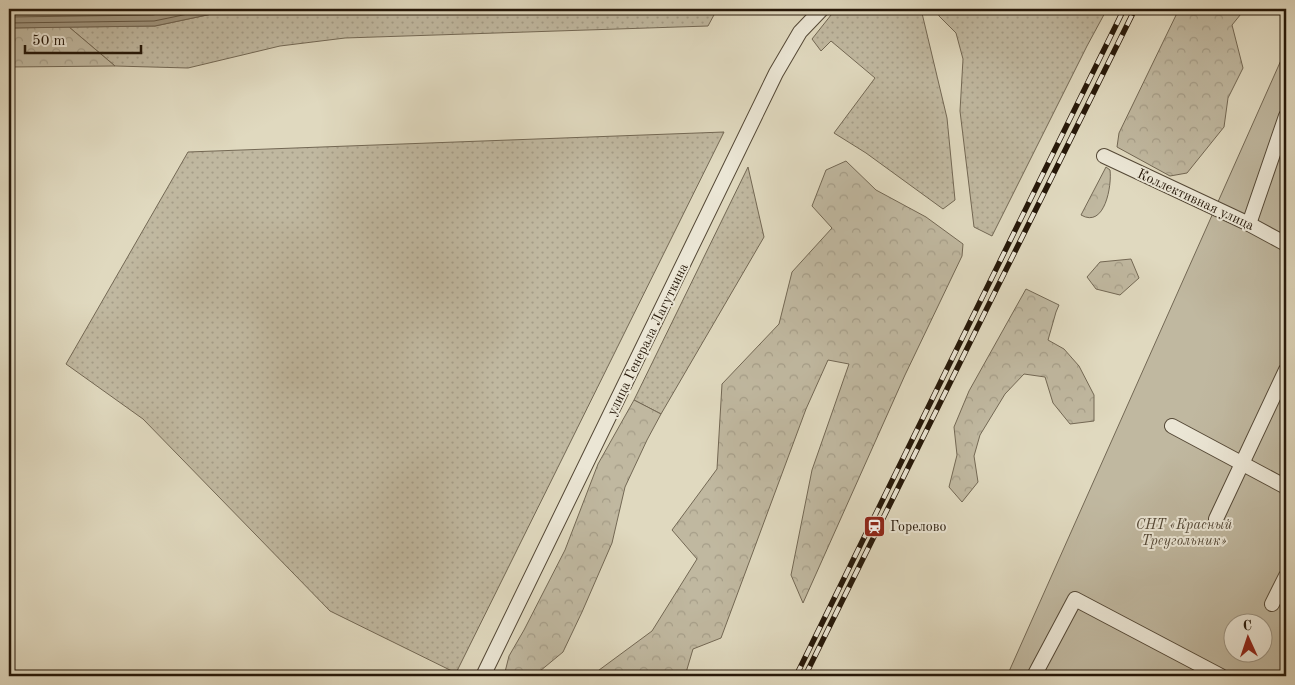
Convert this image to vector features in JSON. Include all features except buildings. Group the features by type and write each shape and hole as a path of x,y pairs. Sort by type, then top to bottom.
{"street":[{"name":"улица Генерала Лагуткина","path":"483,676 776,73 800,32 822,9"},
{"path":"1249,224 1286,116"},
{"name":"Коллективная улица","path":"1104,156 1249,224 1286,244"},
{"path":"1216,518 1286,370"},
{"path":"1172,426 1286,487"},
{"path":"1272,604 1286,576"},
{"path":"1034,676 1075,599 1221,676"}],"green space":[{"path":"229,9 714,9 715,13 708,26 345,38 280,46 188,68 115,66 69,27 155,26"},
{"path":"921,9 947,118 955,200 943,209 866,153 834,133 875,78 831,41 821,51 812,39 835,10"},
{"path":"937,9 1107,9 992,236 974,227 960,111 963,59 956,33 939,16"},
{"path":"1179,9 1245,9 1232,25 1243,68 1228,98 1224,127 1187,173 1170,176 1117,147 1119,133"},
{"path":"69,27 115,66 9,67 9,28"},
{"name":"СНТ «Красный Треугольник»","path":"1286,49 1286,676 1007,676"},
{"path":"724,132 456,673 330,611 143,419 66,364 188,152"},
{"path":"846,161 876,190 926,217 963,244 962,256 905,375 803,603 791,575 812,470 849,364 828,360 806,409 721,638 693,649 685,676 591,676 652,631 697,559 672,530 717,469 722,384 779,324 792,272 832,228 812,206 826,170"},
{"path":"748,167 764,237 661,414 634,400"},
{"path":"1106,167 1110,170 1110,185 1101,211 1096,216 1089,218 1081,215"},
{"path":"1131,259 1139,278 1120,295 1096,289 1087,277 1100,262"},
{"path":"1026,289 1059,305 1048,340 1064,349 1079,366 1094,395 1094,421 1070,424 1053,403 1045,377 1024,374 1005,394 980,435 974,456 978,482 962,502 949,487 957,455 954,427 969,391"},
{"path":"634,400 661,414 625,487 612,543 582,612 563,652 534,676 504,676 509,656 565,550 598,464"}],"water":[{"path":"9,9 229,9 155,26 9,28"}],"railway":[{"path":"796,676 1124,9"},
{"path":"805,676 1135,9"}],"place":[{"name":"Горелово","path":"874,526"}]}
